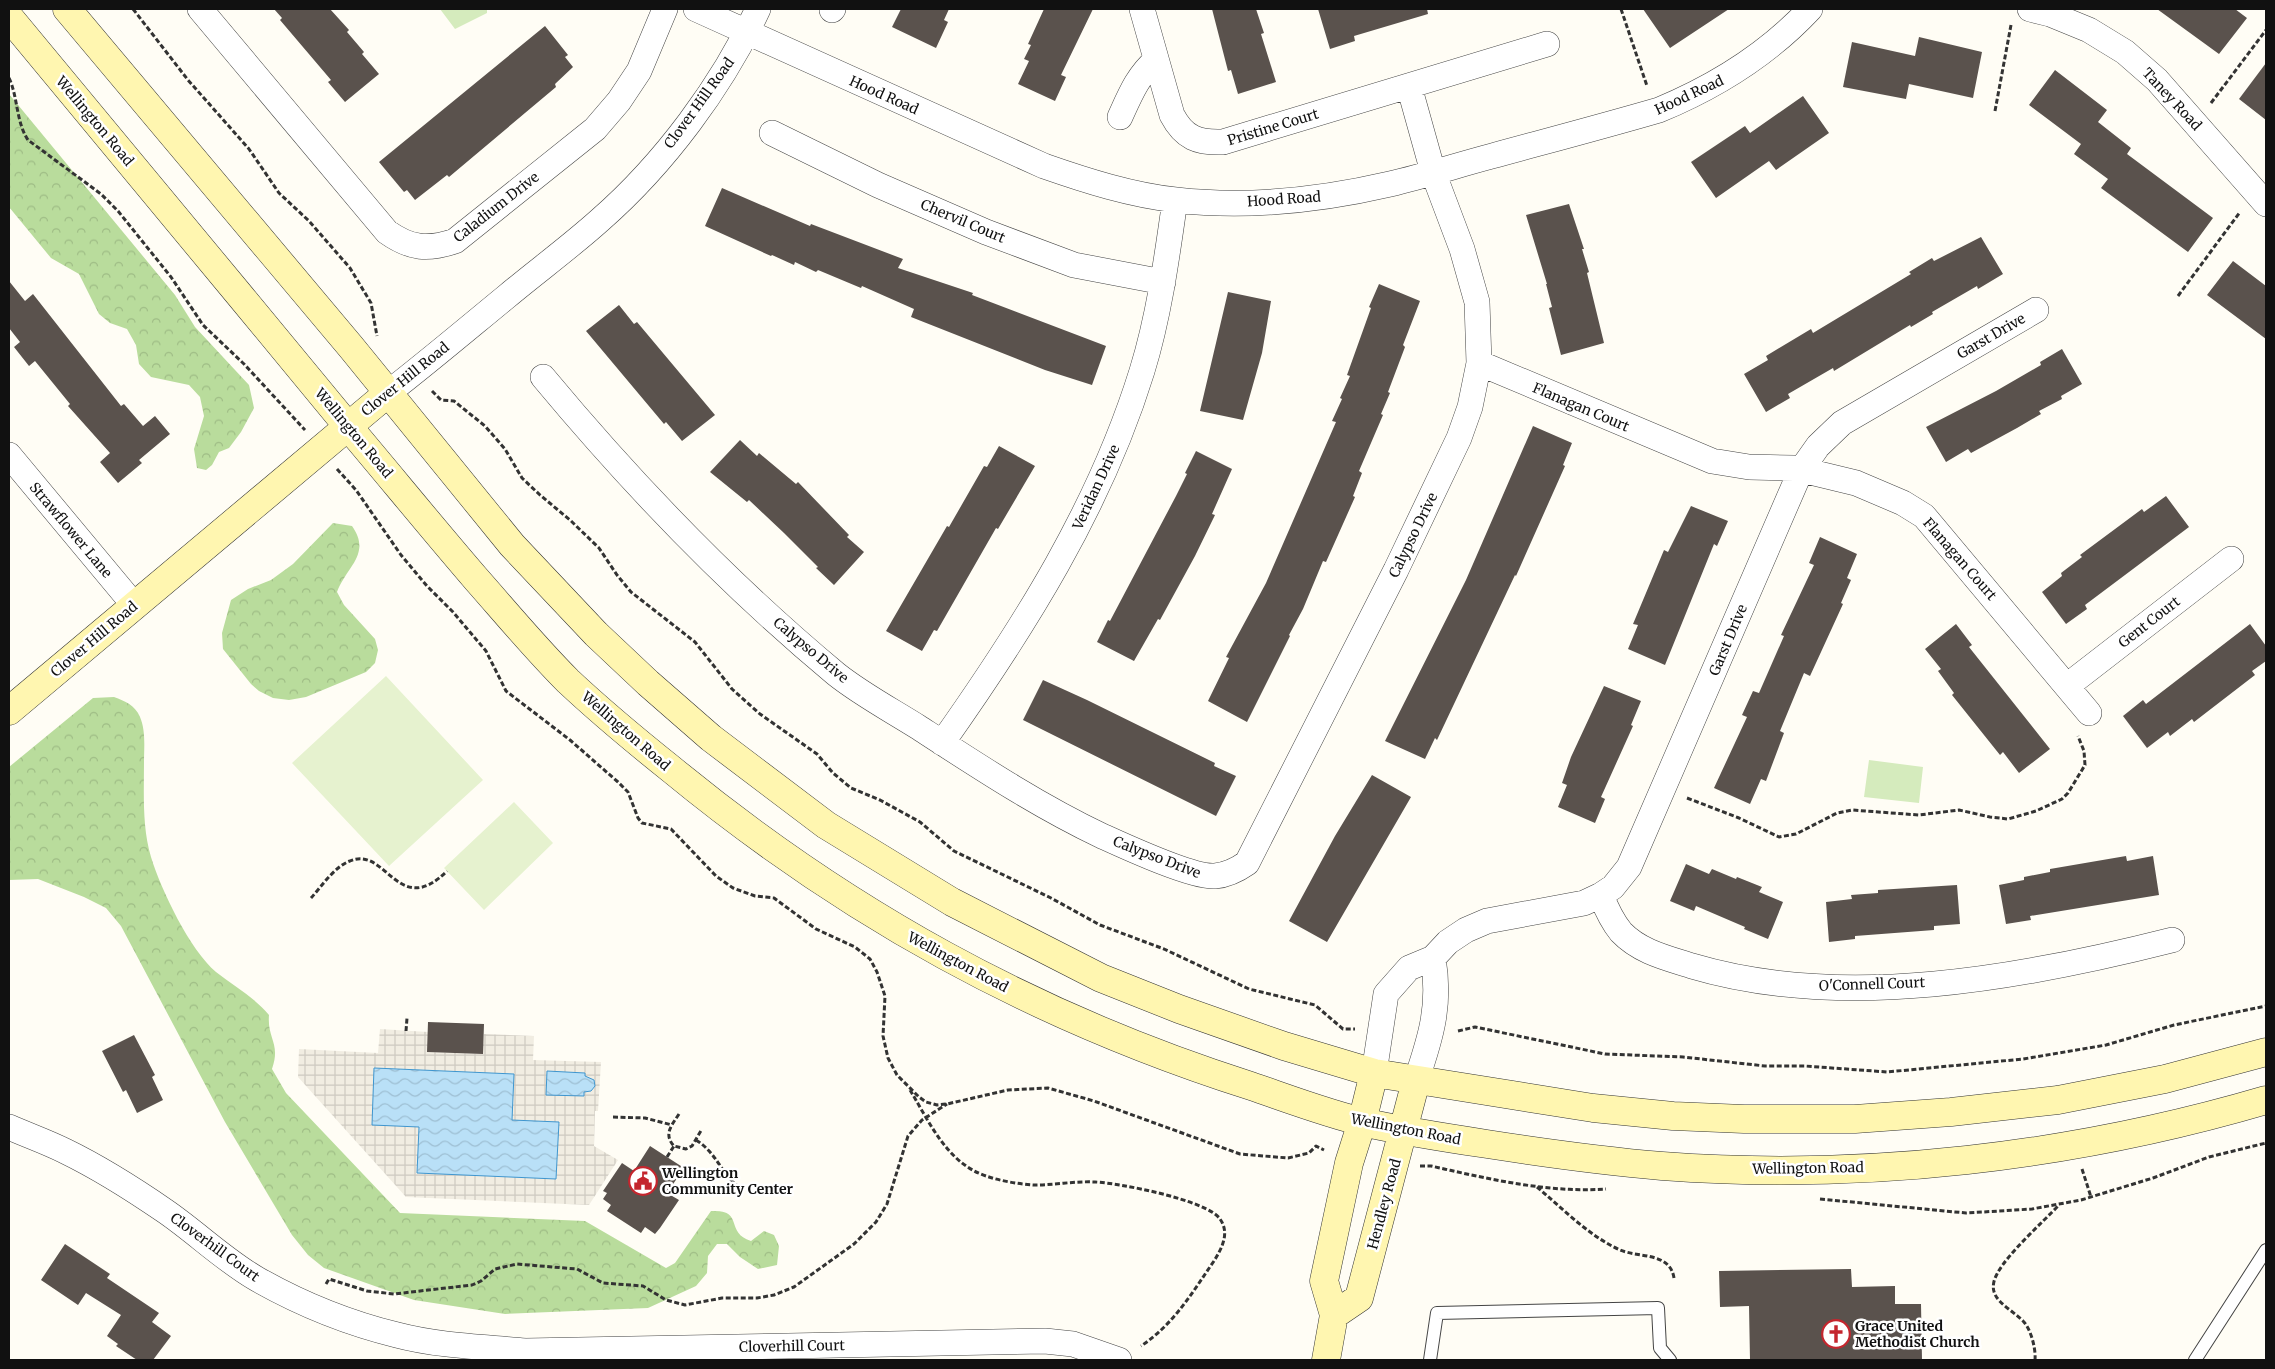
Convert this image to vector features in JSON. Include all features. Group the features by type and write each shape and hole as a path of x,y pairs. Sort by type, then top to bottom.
{"main road":[{"path":"66,9 388,393 512,545 596,634 648,684 711,738 826,825 952,902 1101,978 1179,1009 1276,1043 1374,1073 1593,1108 1664,1115 1744,1119 1855,1119 1951,1112 2058,1100 2165,1079 2266,1052"},
{"name":"Wellington Road","path":"9,17 348,426 528,639 567,680 612,721 729,817 817,879 926,947 1060,1014 1123,1041 1202,1071 1362,1122 1552,1154 1654,1165 1813,1170 1964,1161 2061,1147 2156,1129 2266,1100"},
{"name":"Clover Hill Road","path":"9,711 388,393"},
{"path":"1326,1360 1334,1315 1324,1281 1349,1163 1362,1122 1374,1073"},
{"name":"Hendley Road","path":"1334,1315 1359,1298 1416,1080"}],"street":[{"name":"Caladium Drive","path":"200,9 387,232 399,241 418,247 437,247 455,241 595,128 620,101 639,71 665,9"},
{"path":"696,9 746,33"},
{"name":"Clover Hill Road","path":"388,393 601,219 649,171 692,118 730,62 758,9"},
{"name":"Pristine Court","path":"1142,9 1176,124 1188,136 1203,143 1223,142 1547,44"},
{"name":"Hood Road","path":"746,33 1044,166 1083,180 1175,200 1224,202 1288,200 1339,194 1390,184 1655,111 1694,96 1735,73 1781,38 1810,9"},
{"name":"Taney Road","path":"2021,13 2050,14 2089,30 2125,52 2157,80 2261,198"},
{"path":"1120,117 1144,70 1156,60"},
{"path":"1410,86 1434,172"},
{"name":"Chervil Court","path":"772,133 878,185 986,232 1074,265 1163,282"},
{"name":"Calypso Drive","path":"543,377 667,517 750,599 838,676 995,777 1062,817 1195,874 1213,876 1232,872 1247,863 1396,570 1459,438 1470,407 1479,363 1476,302 1462,249 1434,172"},
{"name":"Veridan Drive","path":"942,743 1012,641 1046,584 1098,488 1125,423 1143,369 1163,282 1175,200"},
{"name":"Garst Drive","path":"1374,1073 1386,994 1409,968 1433,958 1448,942 1466,930 1487,921 1584,903 1613,887 1629,867 1801,470 1818,446 1842,423 2036,310"},
{"name":"Flanagan Court","path":"1479,363 1712,461 1749,467 1801,470 1856,484 1904,503 1924,516 2090,713"},
{"name":"Strawflower Lane","path":"9,455 134,605"},
{"name":"Gent Court","path":"2066,686 2230,558"},
{"name":"O'Connell Court","path":"1601,895 1608,913 1621,932 1635,944 1655,954 1716,973 1773,983 1839,988 1892,987 1958,980 2030,971 2172,940"},
{"path":"1416,1080 1432,1033 1437,983 1433,958"},
{"name":"Cloverhill Court","path":"9,1127 64,1150 122,1182 168,1213 210,1248 256,1278 346,1320 398,1336 450,1344 600,1355 1045,1341 1073,1344 1118,1360"}],"lane":[{"path":"2195,1360 2266,1250"},
{"path":"1430,1360 1437,1313 1658,1308 1660,1354 1670,1360"}],"path":[{"path":"133,9 188,80 249,149 279,193 309,220 350,268 372,304 378,344"},
{"path":"1621,9 1655,111"},
{"path":"1995,111 2021,13"},
{"path":"2195,124 2266,30"},
{"path":"9,78 13,86 22,131 28,140 96,189 118,211 171,277 203,325 244,364 321,448 356,490 401,555 426,586 453,612 486,651 506,691 570,740 618,782 628,792 638,818 642,823 671,829 716,876 733,888 754,896 774,898 816,929 855,947 870,959 877,972 885,996 883,1036 888,1058 897,1075 926,1102 937,1105 948,1104 1008,1090 1048,1088 1086,1098 1240,1154 1288,1158 1309,1153 1316,1146 1349,1163"},
{"path":"2178,296 2261,198"},
{"path":"413,374 441,400 454,401 485,426 505,449 522,478 599,548 631,592 695,642 732,689 760,714 817,754 833,773 851,788 880,800 920,822 954,852 1051,898 1100,925 1164,949 1249,989 1314,1005 1343,1029 1381,1029"},
{"path":"1663,789 1739,818 1779,837 1796,834 1837,813 1852,810 1919,815 1959,810 2008,819 2036,811 2062,799 2068,792 2084,769 2086,762 2083,746 2073,726 2090,713"},
{"path":"312,898 337,869 348,861 367,859 379,866 399,884 411,887 436,882 446,871"},
{"path":"379,866 384,861"},
{"path":"1432,1033 1449,1034 1476,1027 1605,1054 1683,1057 1765,1066 1805,1066 1887,1072 2023,1059 2096,1046 2174,1025 2266,1006"},
{"path":"406,1031 407,1018"},
{"path":"907,1086 939,1137 955,1158 967,1167 986,1176 1033,1185 1094,1182 1118,1184 1177,1198 1214,1213 1220,1219 1224,1226 1223,1245 1172,1322 1157,1335 1118,1360"},
{"path":"317,1308 328,1279 367,1291 394,1294 414,1293 472,1285 481,1281 495,1269 517,1264 577,1269 603,1283 643,1286 666,1300 685,1306 722,1298 757,1298 774,1295 794,1286 854,1244 876,1222 887,1204 908,1136 913,1128 926,1117 948,1104"},
{"path":"679,1114 668,1136 674,1146 686,1149 696,1140 702,1129"},
{"path":"613,1117 645,1118 672,1125"},
{"path":"696,1140 713,1153 725,1172 739,1187"},
{"path":"1812,1198 1966,1213 2032,1209 2081,1200 2144,1181 2218,1154 2266,1143"},
{"path":"667,1157 674,1146"},
{"path":"1394,1167 1431,1166 1500,1182 1574,1191 1610,1189"},
{"path":"1536,1186 1602,1241 1622,1251 1665,1261 1672,1269 1674,1278"},
{"path":"2035,1360 2036,1352 2025,1322 1994,1296 1992,1286 2000,1268 2059,1204"}],"green space":[{"path":"440,9 487,9 487,13 455,29"},
{"path":"9,94 175,295 195,327 249,385 254,408 241,432 229,448 219,452 212,465 206,470 197,468 194,449 204,416 200,397 189,385 151,377 139,364 136,345 127,329 110,323 99,314 79,274 51,258 9,207"},
{"path":"333,523 352,526 357,536 358,553 337,592 344,605 375,639 378,650 375,663 366,672 306,697 289,700 273,698 259,691 251,684 223,649 222,633 231,600 248,589 271,580 293,564"},
{"path":"386,676 483,780 389,866 292,763"},
{"path":"114,697 132,706 142,722 144,740 144,810 148,846 162,886 178,919 206,962 216,972 244,992 269,1015 275,1053 272,1069 286,1093 400,1213 585,1221 666,1268 675,1263 711,1211 721,1211 731,1217 738,1232 743,1237 751,1241 764,1231 774,1235 779,1246 777,1265 758,1269 740,1257 727,1244 717,1244 708,1256 707,1273 696,1286 648,1308 505,1314 414,1300 324,1268 308,1255 292,1235 225,1122 121,926 106,908 84,897 38,879 9,880 9,767 93,698"},
{"path":"1869,760 1923,767 1919,803 1864,797"},
{"path":"514,802 553,843 484,910 444,868"}],"shaded area":[{"path":"380,1029 428,1032 428,1052 482,1054 484,1034 534,1036 533,1060 601,1062 598,1111 595,1111 594,1146 618,1160 589,1205 406,1197 298,1077 299,1049 378,1053","holes":["514,1074 511,1120 417,1173 419,1127","585,1076 594,1080 595,1086 589,1092 584,1092"]}],"water":[{"path":"374,1068 514,1074 512,1120 559,1122 556,1179 417,1173 419,1127 372,1125"},
{"path":"547,1071 585,1073 585,1076 594,1080 595,1086 591,1091 584,1092 584,1096 546,1095"}],"building":[{"path":"274,9 330,9 349,30 347,32 364,52 362,54 379,74 345,102 328,82 331,80 280,20 282,18"},
{"path":"901,9 949,9 944,20 948,22 936,48 892,27"},
{"path":"1044,9 1093,9 1061,75 1066,77 1055,101 1018,84 1029,61 1024,59 1031,45 1028,44"},
{"path":"1212,9 1256,9 1264,33 1261,34 1276,82 1238,94 1231,70 1228,71"},
{"path":"1318,9 1427,9 1428,14 1354,36 1355,41 1330,49"},
{"path":"1643,9 1729,9 1670,48"},
{"path":"2157,9 2235,9 2247,18 2219,54"},
{"path":"545,26 568,55 565,57 573,67 555,84 556,87 449,177 447,175 415,200 407,190 404,192 379,162"},
{"path":"1919,37 1982,52 1973,98 1909,84 1906,99 1843,87 1852,42 1915,56"},
{"path":"2266,63 2266,120 2239,99"},
{"path":"2055,70 2107,110 2098,122 2131,148 2127,154 2213,218 2188,252 2101,188 2108,179 2074,154 2081,144 2029,105"},
{"path":"1803,96 1829,133 1776,170 1769,161 1716,198 1691,162 1745,126 1750,133"},
{"path":"722,188 810,226 811,224 903,259 898,268 973,293 972,295 1106,346 1092,385 1045,370 911,317 914,309 862,286 861,288 818,270 816,272 795,262 794,265 705,226"},
{"path":"1569,204 1584,249 1582,249 1589,272 1587,273 1604,343 1561,355 1549,308 1552,307 1547,284 1526,215"},
{"path":"1981,237 2003,274 1978,289 1977,286 1932,312 1933,314 1911,327 1910,325 1834,371 1833,368 1788,394 1790,398 1766,412 1744,374 1768,360 1766,356 1811,329 1813,333 1911,274 1909,272 1932,258 1934,261"},
{"path":"2233,261 2266,286 2266,339 2207,295"},
{"path":"9,281 25,301 33,294 121,406 124,404 143,426 155,416 170,434 139,460 142,463 118,483 100,462 110,453 68,406 70,404 35,361 29,366 14,347 20,342 9,328"},
{"path":"1379,284 1420,301 1403,345 1405,347 1388,392 1390,393 1381,414 1383,415 1359,471 1362,473 1353,496 1355,497 1326,562 1323,561 1303,609 1247,722 1208,701 1229,658 1226,657 1266,583 1336,422 1332,421 1350,376 1347,375 1371,308 1369,307"},
{"path":"1228,292 1271,301 1262,353 1243,420 1200,411"},
{"path":"619,305 634,324 637,322 715,415 682,441 666,422 664,424 586,331"},
{"path":"2062,349 2082,384 2061,396 2062,399 2039,411 2041,414 2017,428 1971,453 1968,449 1946,462 1926,427 1996,391 2041,365 2040,362"},
{"path":"1533,426 1572,443 1563,465 1565,466 1516,576 1437,740 1435,738 1425,759 1385,741 1466,580"},
{"path":"740,440 757,456 759,453 796,484 798,482 849,535 847,537 864,552 834,585 749,500 747,502 710,472"},
{"path":"999,446 1035,466 998,529 996,528 937,631 934,630 922,651 886,631 947,526 949,527 984,466 987,467"},
{"path":"1196,451 1232,469 1212,514 1215,515 1195,556 1160,620 1158,619 1134,661 1097,642 1176,496"},
{"path":"2166,496 2189,527 2085,605 2087,609 2066,624 2042,592 2062,576 2061,573 2082,557 2080,555 2142,509 2144,512"},
{"path":"1691,506 1728,521 1717,546 1714,544 1665,665 1628,649 1638,625 1633,624 1664,550 1668,552"},
{"path":"1820,537 1857,554 1847,578 1851,580 1841,603 1843,604 1810,676 1804,673 1780,731 1784,733 1766,781 1761,779 1750,804 1714,788 1747,717 1742,715 1753,691 1759,693 1784,636 1781,635 1814,565 1809,563"},
{"path":"1956,624 1972,645 1969,647 2050,749 2019,773 2003,752 2000,755 1952,695 1954,693 1938,671 1941,669 1925,649"},
{"path":"2250,624 2266,646 2266,661 2252,671 2255,675 2194,722 2192,719 2170,736 2168,732 2147,748 2123,716 2143,700 2146,704"},
{"path":"1043,680 1215,763 1214,766 1236,776 1216,816 1023,720"},
{"path":"1604,686 1641,701 1631,725 1633,726 1601,797 1605,799 1595,823 1558,807 1567,785 1562,783 1571,757"},
{"path":"1372,775 1411,797 1327,942 1289,921 1335,836"},
{"path":"2126,856 2127,861 2153,856 2159,895 2030,916 2031,920 2006,924 1999,885 2024,880 2024,877 2050,872 2050,869"},
{"path":"1686,864 1709,874 1712,869 1736,879 1737,877 1762,887 1759,892 1783,902 1768,939 1696,906 1694,911 1670,901"},
{"path":"1957,885 1960,924 1934,926 1934,930 1855,936 1855,939 1829,942 1826,902 1852,899 1851,895 1878,893 1878,890"},
{"path":"428,1022 484,1024 483,1054 427,1052"},
{"path":"134,1035 155,1075 152,1077 163,1100 137,1113 126,1090 123,1092 102,1051"},
{"name":"Wellington Community Center","path":"650,1146 684,1168 667,1193 679,1200 655,1234 645,1227 641,1233 607,1211 611,1205 603,1199 607,1193 603,1191 622,1163 634,1171"},
{"path":"65,1244 110,1274 107,1278 159,1313 152,1322 171,1336 153,1360 137,1360 116,1346 118,1344 107,1336 121,1315 86,1293 78,1305 41,1280"},
{"name":"Grace United Methodist Church","path":"1851,1269 1852,1287 1895,1286 1895,1304 1921,1304 1922,1360 1750,1360 1749,1306 1720,1307 1719,1271"}],"place":[{"name":"Wellington Community Center","path":"643,1181"},
{"name":"Grace United Methodist Church","path":"1836,1334"}]}
